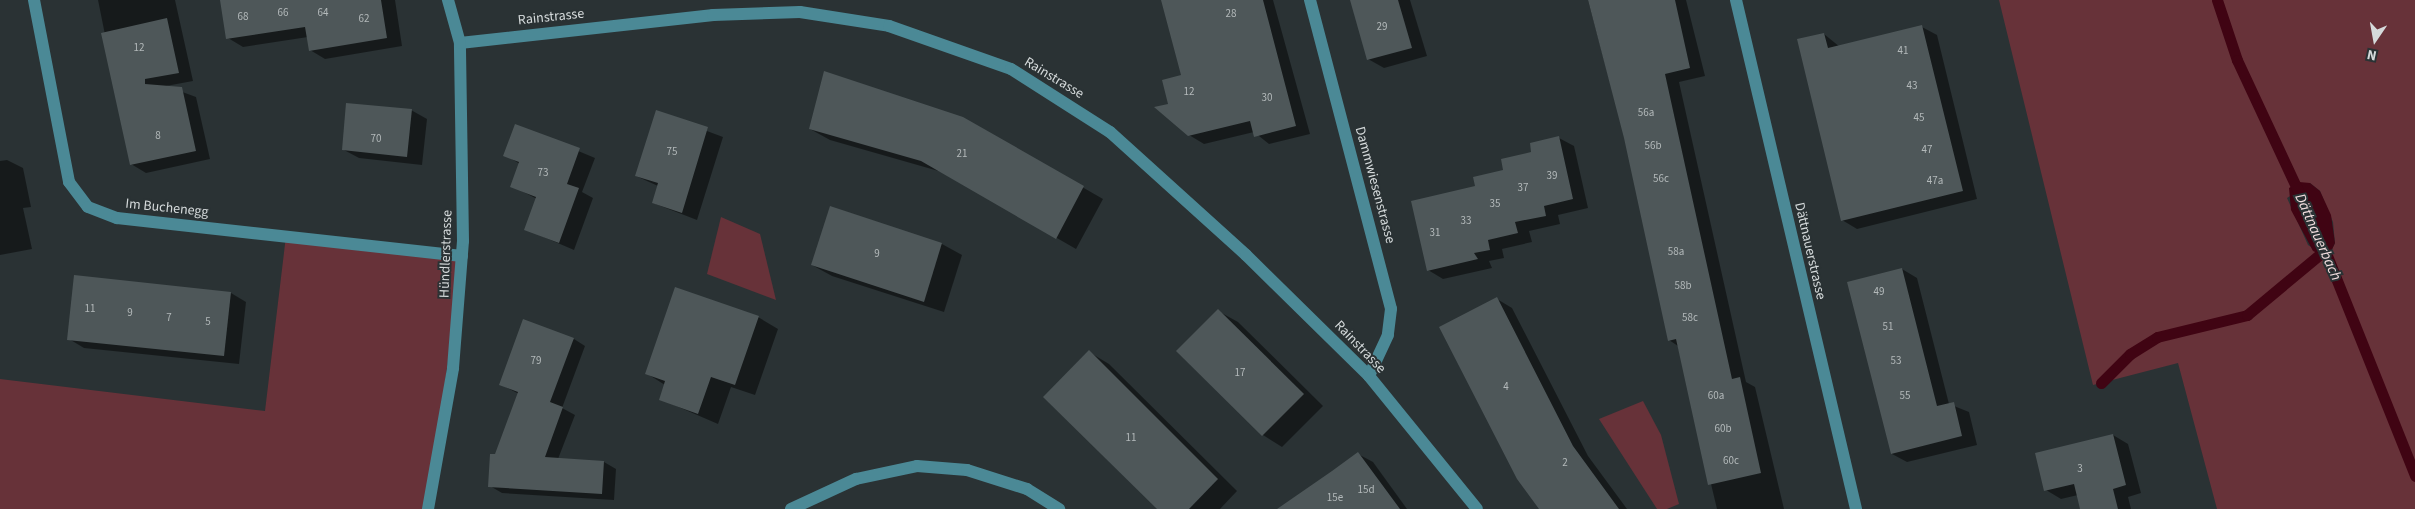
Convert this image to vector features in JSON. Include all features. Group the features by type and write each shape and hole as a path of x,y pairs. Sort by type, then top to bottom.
{"street":[{"name":"Im Buchenegg","path":"34,0 69,182 88,207 117,218 462,256"},
{"name":"Hündlerstrasse","path":"428,509 453,368 462,256 460,43 448,0"},
{"name":"Dammwiesenstrasse","path":"1310,0 1391,309 1388,335 1369,376"},
{"name":"Dättnauerstrasse","path":"1736,0 1856,509"},
{"name":"Rainstrasse","path":"460,43 777,12 856,19 956,46 1036,82 1110,132 1246,255 1369,376 1477,509"},
{"path":"791,509 856,479 917,466 967,470 1027,489 1059,509"}],"shaded area":[{"path":"1999,0 2415,0 2415,509 2217,509 2178,363 2093,385","holes":["2310,183 2320,191 2333,222 2335,243 2328,258 2308,245 2287,198"]},
{"path":"721,217 760,234 776,300 707,274"},
{"path":"286,236 462,256 428,509 0,509 0,379 265,411"},
{"path":"1643,401 1661,435 1679,504 1667,509 1657,509 1599,419"}],"water":[{"path":"2299,182 2310,183 2320,191 2331,215 2335,243 2328,258 2313,251 2291,210 2289,188"}],"building":[{"path":"220,0 381,0 387,38 309,51 305,27 226,39"},
{"path":"1161,0 1263,0 1296,126 1254,137 1250,121 1188,136 1154,107 1168,104 1162,80 1181,75"},
{"path":"1350,0 1398,0 1412,48 1367,60"},
{"path":"1588,0 1675,0 1690,68 1665,74 1732,379 1740,377 1761,473 1708,485 1676,339 1668,341 1624,138"},
{"path":"167,18 179,73 145,79 145,84 182,87 196,151 130,165 101,33"},
{"path":"1922,25 1963,191 1841,221 1797,39 1824,33 1828,48"},
{"path":"824,71 963,117 1084,186 1056,239 921,161 809,129"},
{"path":"346,103 412,109 407,157 342,150"},
{"path":"656,110 708,127 682,213 652,203 658,183 635,176"},
{"path":"515,124 580,148 567,184 579,188 559,243 524,230 536,197 510,187 519,162 503,156"},
{"path":"1559,136 1573,199 1544,206 1546,216 1515,222 1518,233 1488,240 1490,250 1474,253 1478,259 1427,271 1411,201 1475,186 1473,177 1503,170 1501,159 1531,152 1530,143"},
{"path":"830,206 942,243 924,302 811,265"},
{"path":"1902,268 1937,406 1954,402 1962,436 1891,454 1847,282"},
{"path":"74,275 231,292 224,356 67,340"},
{"path":"675,287 759,316 735,385 711,377 698,414 659,400 665,381 645,374"},
{"path":"1497,297 1573,446 1619,509 1539,509 1517,479 1439,327"},
{"path":"1218,309 1304,394 1262,436 1176,351"},
{"path":"523,319 574,338 550,402 563,407 545,457 604,461 602,494 488,487 490,454 495,454 518,392 499,385"},
{"path":"1089,350 1218,479 1189,509 1157,509 1043,397"},
{"path":"2113,434 2126,485 2113,489 2118,509 2080,509 2074,484 2044,491 2035,453"},
{"path":"1358,452 1400,509 1277,509 1332,471"}],"waterway":[{"name":"Dättnauerbach","path":"2217,0 2237,60 2300,195"},
{"name":"Dättnauerbach","path":"2322,243 2415,476"},
{"path":"2101,383 2130,354 2157,337 2247,315 2325,250"}]}
